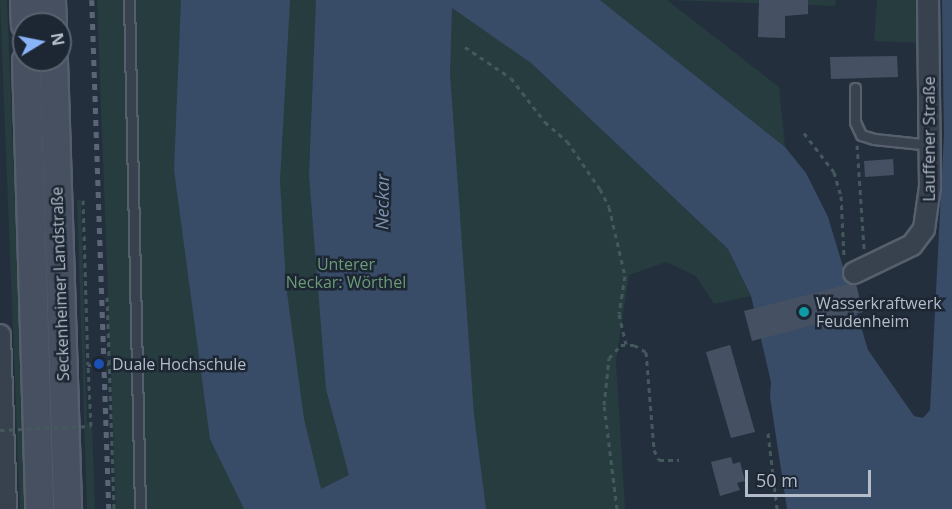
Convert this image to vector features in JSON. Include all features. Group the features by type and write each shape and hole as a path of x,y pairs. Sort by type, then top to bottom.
{"main road":[{"name":"Seckenheimer Landstraße","path":"26,72 39,509"},
{"name":"Seckenheimer Landstraße","path":"53,72 67,509"}],"street":[{"name":"Lauffener Straße","path":"850,271 912,245 924,229 931,145 928,0"},
{"path":"0,335 6,509"}],"lane":[{"path":"129,0 140,509"},
{"path":"855,88 855,122 861,135 874,139 931,145"}],"path":[{"path":"465,47 511,78 545,122 567,141 600,189 609,207 625,276 619,314 626,344"},
{"path":"855,122 865,254"},
{"path":"804,133 821,151 839,188 850,271"},
{"path":"0,430 91,426 84,200"},
{"path":"107,297 114,509"},
{"path":"617,509 604,405 609,358 614,350 626,344 646,352 654,450 659,460 679,460"},
{"path":"88,365 109,364"},
{"path":"768,433 777,509"}],"green space":[{"path":"0,0 7,0 27,509 20,509"},
{"name":"Unterer Neckar: Wörthel","path":"97,0 424,0 450,52 452,8 531,63 728,249 751,296 714,304 696,276 666,262 629,275 616,361 625,509 116,509"},
{"path":"600,0 667,0 779,87 785,147"},
{"path":"669,0 836,0 835,6"},
{"path":"877,0 923,0 923,43 874,41"},
{"path":"77,200 81,200 87,423 92,423 95,509 87,509"}],"water":[{"name":"Neckar","path":"181,0 290,0 280,181 286,285 304,419 321,489 349,475 326,389 309,175 316,0 600,0 785,147 806,173 828,217 868,350 914,416 923,418 930,410 944,135 942,0 952,0 952,509 787,509 770,397 771,382 751,296 728,249 531,63 452,8 450,73 474,415 486,509 244,509 210,439 174,170"}],"building":[{"path":"759,0 808,0 808,14 785,16 785,38 758,37"},
{"path":"897,56 898,77 831,79 830,57"},
{"path":"893,159 894,175 865,177 864,161"},
{"name":"Wasserkraftwerk Feudenheim","path":"856,284 863,312 752,341 744,311"},
{"path":"730,345 755,432 731,438 706,352"},
{"path":"731,457 733,464 740,462 745,481 737,483 740,490 720,496 711,462"}],"railway":[{"path":"92,0 109,509"}],"place":[{"name":"Wasserkraftwerk Feudenheim","path":"804,312"},
{"name":"Duale Hochschule","path":"99,364"}]}
